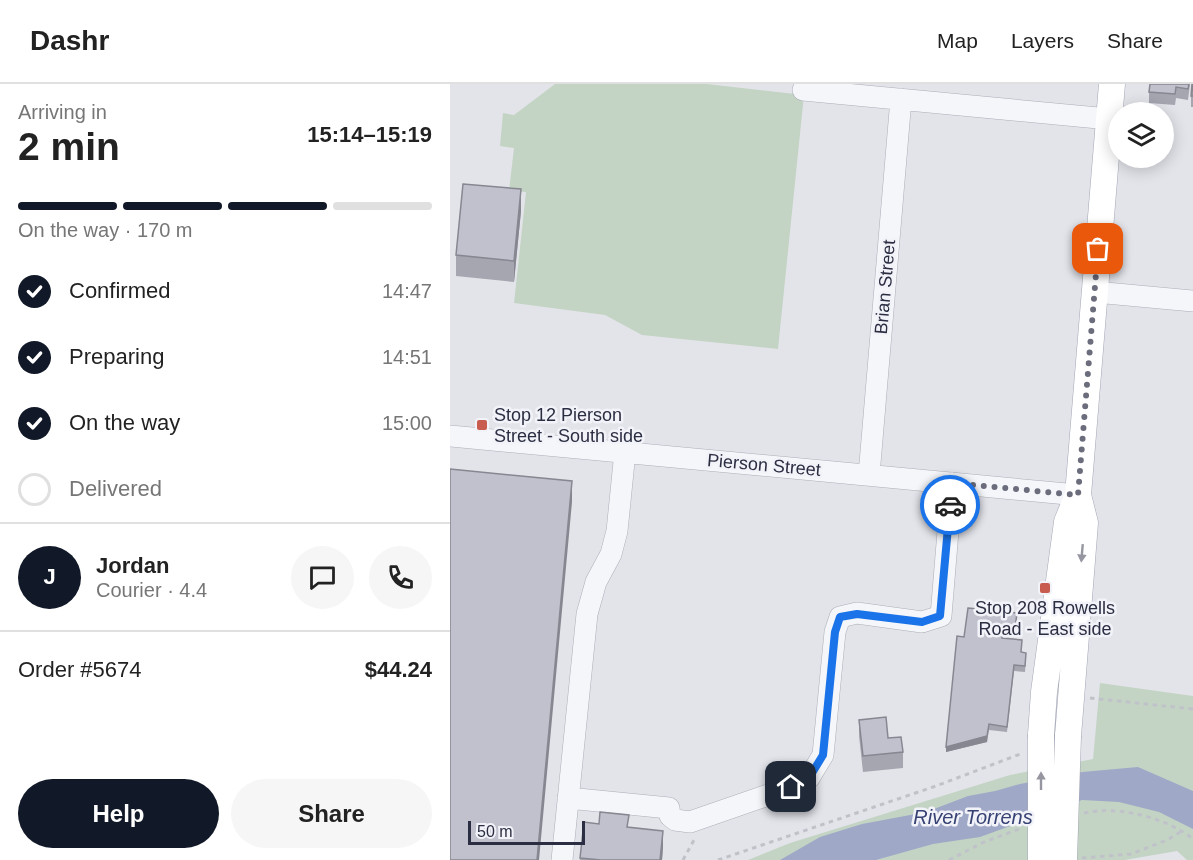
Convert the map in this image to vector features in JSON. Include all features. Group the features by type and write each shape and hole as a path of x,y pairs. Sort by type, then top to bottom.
{"main road":[{"path":"1111,102 1113,84"},
{"path":"1041,860 1041,735 1044,692 1067,522 1078,495 1108,131"},
{"path":"1064,860 1070,696 1085,523 1078,495"}],"street":[{"path":"803,90 1108,119"},
{"name":"Brian Street","path":"870,475 901,99"},
{"path":"1095,292 1193,301"},
{"name":"Pierson Street","path":"450,436 1078,495"},
{"path":"562,860 587,614 596,582 611,554 617,531 625,452"},
{"path":"568,798 669,808 670,816 675,820 690,822 791,787 809,778 823,755 835,632 840,617 857,614 922,622 940,616 952,483"}],"path":[{"path":"1070,696 1193,710"},
{"path":"718,860 936,786 1026,752 1041,735"},
{"path":"1064,860 1131,854 1183,831"}],"green space":[{"path":"555,84 707,84 804,95 778,349 642,335 605,315 514,303 526,192 509,191 514,148 500,146 503,113 514,115"},
{"path":"1100,683 1193,696 1193,860 1187,860 1177,851 1125,860 748,860 790,843 1010,775 1093,759"}],"water":[{"name":"River Torrens","path":"1138,767 1193,791 1193,829 1159,812 1119,802 1082,800 980,837 933,844 876,860 780,860 820,837 862,824 926,812 968,796 1082,772"}],"building":[{"path":"1150,84 1189,84 1188,89 1176,87 1175,94 1149,92"},
{"path":"463,184 521,189 514,261 456,255"},
{"path":"450,469 572,481 537,860 450,860"},
{"path":"968,608 1017,613 1015,628 1003,627 1002,638 1022,640 1021,652 1026,653 1025,666 1014,665 1007,727 989,724 987,736 946,747 957,636 964,637"},
{"path":"886,717 888,738 901,737 903,752 863,756 859,720"},
{"path":"600,812 629,815 627,827 663,831 660,860 580,858 584,822 599,824"}],"way so far":[{"path":"950,505 952,483 1078,495 1098,249"}],"place":[{"name":"Stop 12 Pierson Street - South side","path":"482,425"},
{"name":"Stop 208 Rowells Road - East side","path":"1045,588"}],"route":[{"path":"791,787 809,778 823,755 835,632 840,617 857,614 922,622 940,616 950,505"}]}
